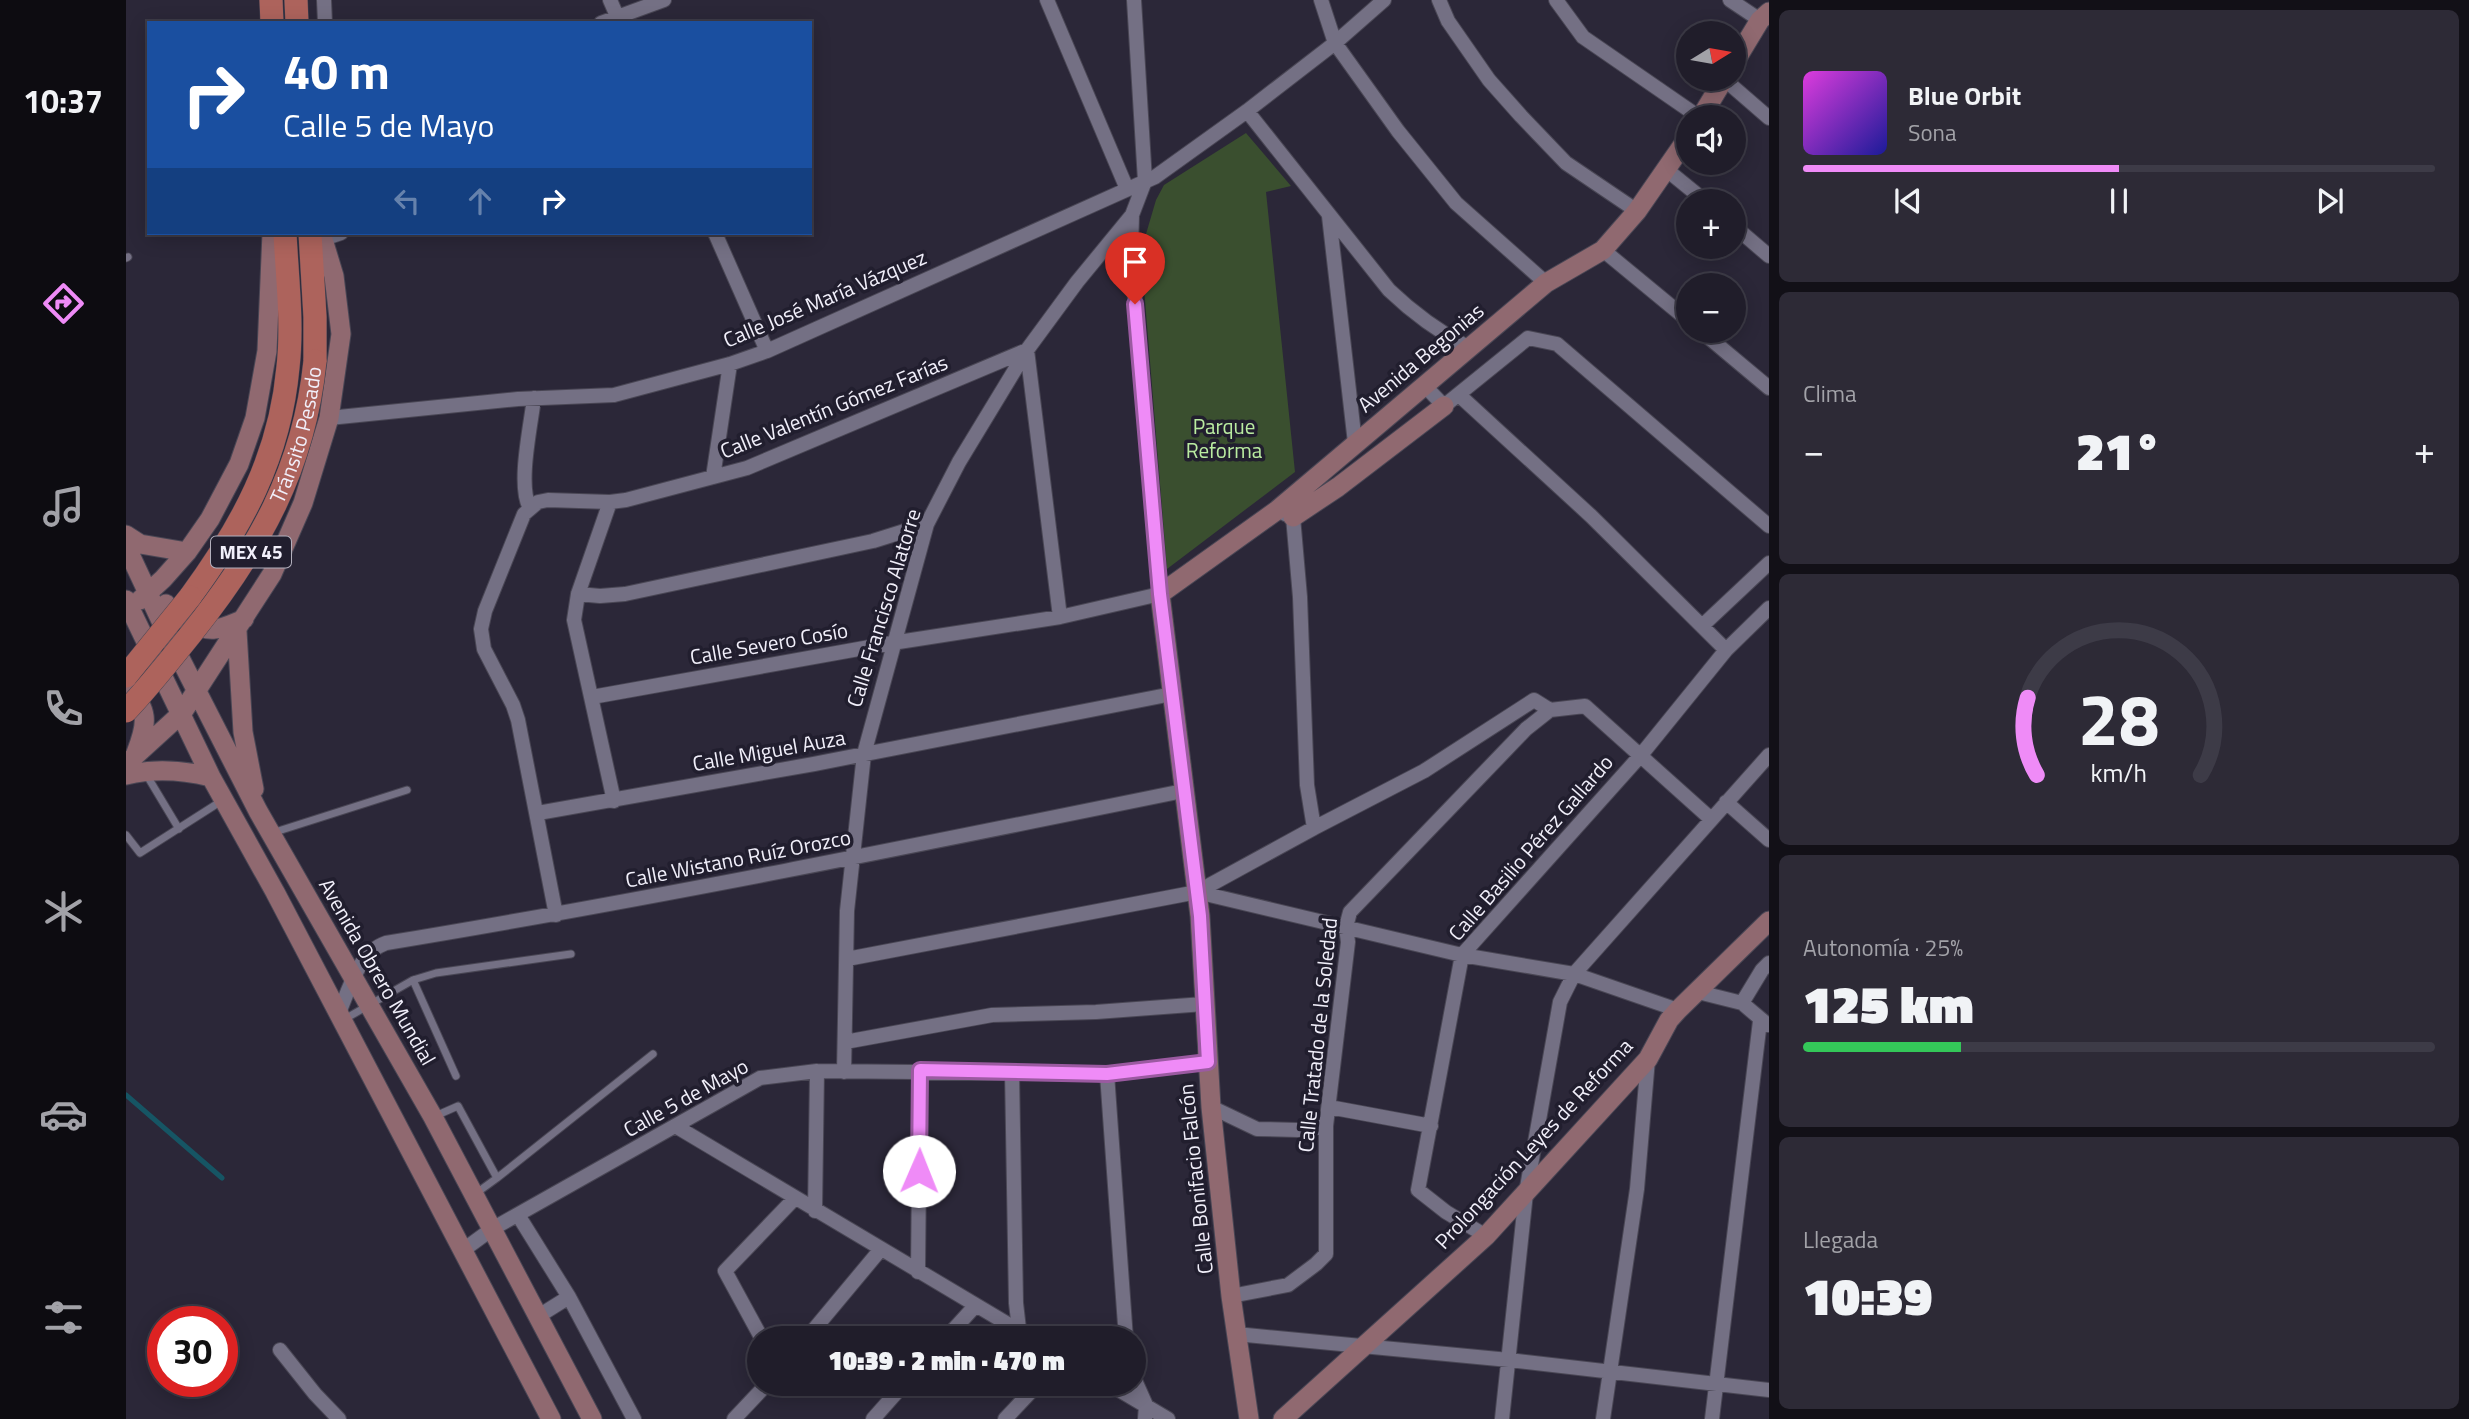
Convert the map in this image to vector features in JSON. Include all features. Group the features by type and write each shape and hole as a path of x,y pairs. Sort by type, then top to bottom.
{"main road":[{"path":"271,0 272,21"},
{"path":"296,0 297,21"},
{"name":"Tránsito Pesado","path":"126,676 190,597 233,533 260,481 276,435 289,367 285,235"},
{"name":"Tránsito Pesado","path":"126,711 205,616 244,564 271,517 288,479 306,421 315,361 315,317 324,235"}],"street":[{"path":"324,0 326,21"},
{"path":"610,0 619,20 664,0"},
{"path":"1047,0 1126,190"},
{"path":"1133,0 1150,179 1132,215 1131,252 1160,594"},
{"path":"1321,0 1335,43 1398,131 1456,203 1546,283"},
{"name":"Calle José María Vázquez","path":"329,418 534,398 614,395 730,364 767,351 1150,179 1247,111 1335,43 1384,0"},
{"path":"1440,0 1448,21 1489,80 1521,116 1566,163 1637,211"},
{"path":"1556,0 1583,37 1682,105"},
{"path":"1730,0 1765,16 1746,45"},
{"path":"1738,91 1769,118"},
{"path":"1247,111 1389,290 1409,309 1446,336 1469,348"},
{"name":"Avenida Begonias","path":"1160,594 1285,514 1355,443 1546,283 1603,250 1637,211 1676,156"},
{"path":"1667,170 1691,189"},
{"path":"1329,214 1355,443"},
{"name":"Calle Francisco Alatorre","path":"844,1072 847,911 864,754 892,643 927,524 959,462 1027,350 1077,282 1132,215"},
{"path":"272,235 267,351 256,418 239,464 210,519 187,552 163,579 128,607 211,777 551,1419"},
{"path":"133,766 182,713 241,625 272,574 303,503 329,418 341,334 334,276 324,235"},
{"path":"716,235 767,351"},
{"path":"1746,236 1769,256"},
{"path":"1603,250 1676,310"},
{"path":"1314,828 1307,785 1300,597 1285,514 1338,488 1452,401 1528,338 1557,344 1769,526"},
{"path":"1715,343 1769,388"},
{"path":"1027,350 1060,617"},
{"name":"Calle Valentín Gómez Farías","path":"530,508 538,502 548,500 610,502 747,468 1027,350"},
{"path":"713,477 730,364"},
{"path":"1424,385 1452,401 1591,516 1726,650"},
{"path":"534,398 524,485 525,500 530,508 524,514 485,611 481,629 484,649 516,713 538,813 556,915"},
{"path":"610,502 578,594 574,620 614,801"},
{"path":"578,594 625,594 873,541 927,524"},
{"path":"126,534 140,544 187,552"},
{"name":"Avenida Obrero Mundial","path":"126,546 161,621 258,811 433,1117 592,1419"},
{"path":"1702,626 1769,563"},
{"path":"163,579 167,607 202,630 241,625"},
{"name":"Calle Severo Cosío","path":"592,697 892,643 1060,617 1160,594"},
{"name":"Calle Bonifacio Falcón","path":"1160,594 1197,892 1211,1107 1231,1296 1249,1419"},
{"name":"Calle Basilio Pérez Gallardo","path":"1486,1236 1446,1212 1418,1189 1462,956 1641,755 1726,650 1769,608"},
{"path":"241,625 243,732 258,811"},
{"path":"126,684 140,699 145,716 145,730 133,766"},
{"name":"Calle Miguel Auza","path":"538,813 614,801 1172,694"},
{"path":"847,959 1197,892 1424,771 1534,700 1550,710 1586,706 1711,819"},
{"name":"Calle Tratado de la Soledad","path":"1231,1296 1288,1285 1326,1254 1326,1126 1348,942 1346,927 1350,912 1526,729 1550,710"},
{"path":"1502,1419 1526,1193 1560,1002 1574,974 1769,755"},
{"path":"133,766 186,771 211,777"},
{"name":"Calle Wistano Ruíz Orozco","path":"340,1017 354,977 371,950 386,943 556,915 853,859 1183,791"},
{"path":"1726,802 1769,840"},
{"path":"1197,892 1462,956 1574,974 1678,1010"},
{"name":"Prolongación Leyes de Reforma","path":"1283,1419 1486,1236 1648,1059 1669,1020 1769,921"},
{"path":"1742,1003 1767,970"},
{"path":"1698,992 1742,1003 1765,1024 1712,1419"},
{"path":"845,1042 992,1015 1096,1012 1204,1004"},
{"path":"1603,1419 1637,1189 1648,1059"},
{"name":"Calle 5 de Mayo","path":"462,1251 492,1229 760,1078 817,1071 1107,1074 1208,1062"},
{"path":"918,1272 920,1070"},
{"path":"815,1211 817,1071"},
{"path":"1012,1072 1019,1326"},
{"path":"1107,1074 1125,1326"},
{"path":"1211,1107 1257,1129 1298,1130 1326,1126"},
{"path":"1329,1107 1430,1126"},
{"path":"677,1127 918,1272 1014,1326"},
{"path":"755,1326 725,1271 794,1198"},
{"path":"518,1215 569,1297 634,1419"},
{"path":"817,1326 881,1249"},
{"path":"537,1317 569,1297"},
{"path":"956,1326 975,1305"},
{"path":"1236,1334 1508,1360 1769,1390"},
{"path":"280,1350 339,1419"},
{"path":"734,1419 756,1396"},
{"path":"873,1419 893,1396"},
{"path":"1005,1419 1027,1396"},
{"path":"1124,1396 1145,1412 1168,1419"}],"lane":[{"path":"133,766 178,829"},
{"path":"272,834 407,790"},
{"path":"126,835 140,853 224,800"},
{"path":"340,1017 413,980 436,972 570,954"},
{"path":"413,980 456,1076"},
{"path":"474,1194 653,1054"},
{"path":"433,1117 458,1107 497,1178"}],"green space":[{"name":"Parque Reforma","path":"1246,133 1291,186 1266,192 1295,472 1167,569 1141,251 1156,200 1164,185"}],"waterway":[{"path":"126,1095 222,1178"}],"route":[{"path":"919,1171 920,1070 1107,1074 1208,1062 1200,916 1160,594 1135,304"}]}
